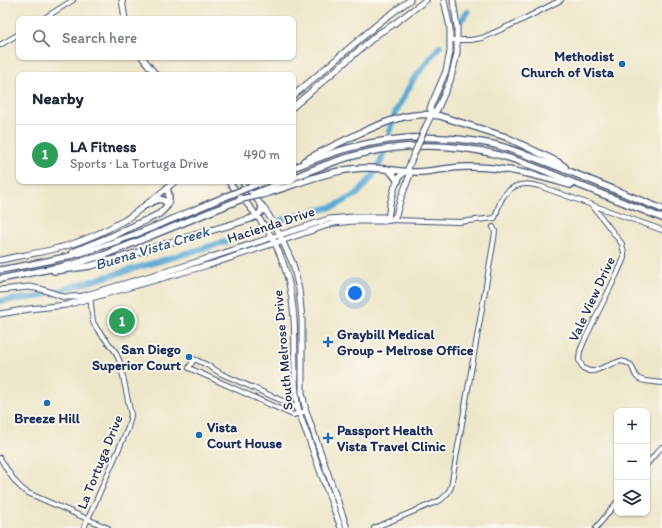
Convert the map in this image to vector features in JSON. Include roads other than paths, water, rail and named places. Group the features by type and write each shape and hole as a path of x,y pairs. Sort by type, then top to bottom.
{"highway":[{"path":"296,165 340,142 394,119 412,115 432,114 506,137 558,162 571,172"},
{"path":"296,166 335,152 395,139 430,138 471,141 512,150 662,209"},
{"path":"296,177 325,164 352,156 392,148 440,146 468,149 509,158 662,218"},
{"path":"296,183 344,170 358,168 387,169 394,172 417,172 464,167 494,168 530,174 602,194"},
{"path":"394,172 398,181"},
{"path":"0,270 49,261 101,247 127,238 257,184"},
{"path":"264,192 279,184"},
{"path":"0,279 70,265 104,255 242,199 294,184"},
{"path":"49,261 94,244 153,218 165,210 167,206 169,198 167,188"},
{"path":"146,205 163,199 167,206"},
{"path":"38,272 58,271 105,262 257,216 261,212 262,206"}],"main road":[{"path":"122,0 125,16"},
{"path":"296,93 380,22 410,0"},
{"path":"296,104 379,33 397,22 426,0"},
{"path":"432,114 430,108 446,71 450,52 449,20 444,0"},
{"path":"390,220 390,204 400,176 407,172 426,126 432,114 437,110 450,81 456,62 457,40 453,0"},
{"path":"144,60 154,72"},
{"path":"390,220 396,215 410,175 407,172"},
{"path":"0,260 84,240 125,219 146,205 172,184"},
{"name":"South Melrose Drive","path":"230,184 272,237 286,269 291,290 294,319 295,374 300,414 341,528"},
{"name":"South Melrose Drive","path":"244,184 268,214 280,234 293,264 299,290 302,319 302,393 306,410 347,528"},
{"name":"Hacienda Drive","path":"0,314 66,305 329,219 384,217 390,220"},
{"name":"Hacienda Drive","path":"0,290 29,287 41,289 64,297 90,296 198,268 329,225 341,222 390,220"}],"street":[{"path":"48,16 73,0"},
{"path":"450,40 471,40 482,38 531,16 561,0"},
{"path":"0,45 16,36"},
{"name":"Hacienda Drive","path":"390,220 459,222 495,218 501,199 507,192 516,186 528,184 591,204 662,230"},
{"name":"Vale View Drive","path":"591,204 622,244 624,258 580,351 580,365 589,371 594,371 620,361 631,365 639,379 662,383"},
{"path":"374,528 441,500 451,487 494,239 495,231 493,227"},
{"name":"La Tortuga Drive","path":"84,528 128,428 131,415 120,362 115,352 97,329 94,322 90,296"},
{"path":"300,414 294,406 233,380 194,359 189,368 293,415 300,414 306,410"},
{"path":"650,460 662,447"},
{"path":"0,458 16,483 28,493 108,528"},
{"path":"596,528 614,506"}],"waterway":[{"name":"Buena Vista Creek","path":"461,20 468,12"},
{"name":"Buena Vista Creek","path":"389,132 396,111 413,80 440,46"},
{"name":"Buena Vista Creek","path":"281,220 335,206 357,194 372,177 383,154"},
{"name":"Buena Vista Creek","path":"54,292 228,241 258,230"},
{"name":"Buena Vista Creek","path":"0,301 38,297 49,293"}],"place":[{"name":"Methodist Church of Vista","path":"622,64"},
{"name":"LA Fitness","path":"122,321"},
{"name":"Graybill Medical Group - Melrose Office","path":"328,342"},
{"name":"San Diego Superior Court","path":"189,357"},
{"name":"Breeze Hill","path":"47,403"},
{"name":"Vista Court House","path":"199,435"},
{"name":"Passport Health Vista Travel Clinic","path":"328,438"}]}
